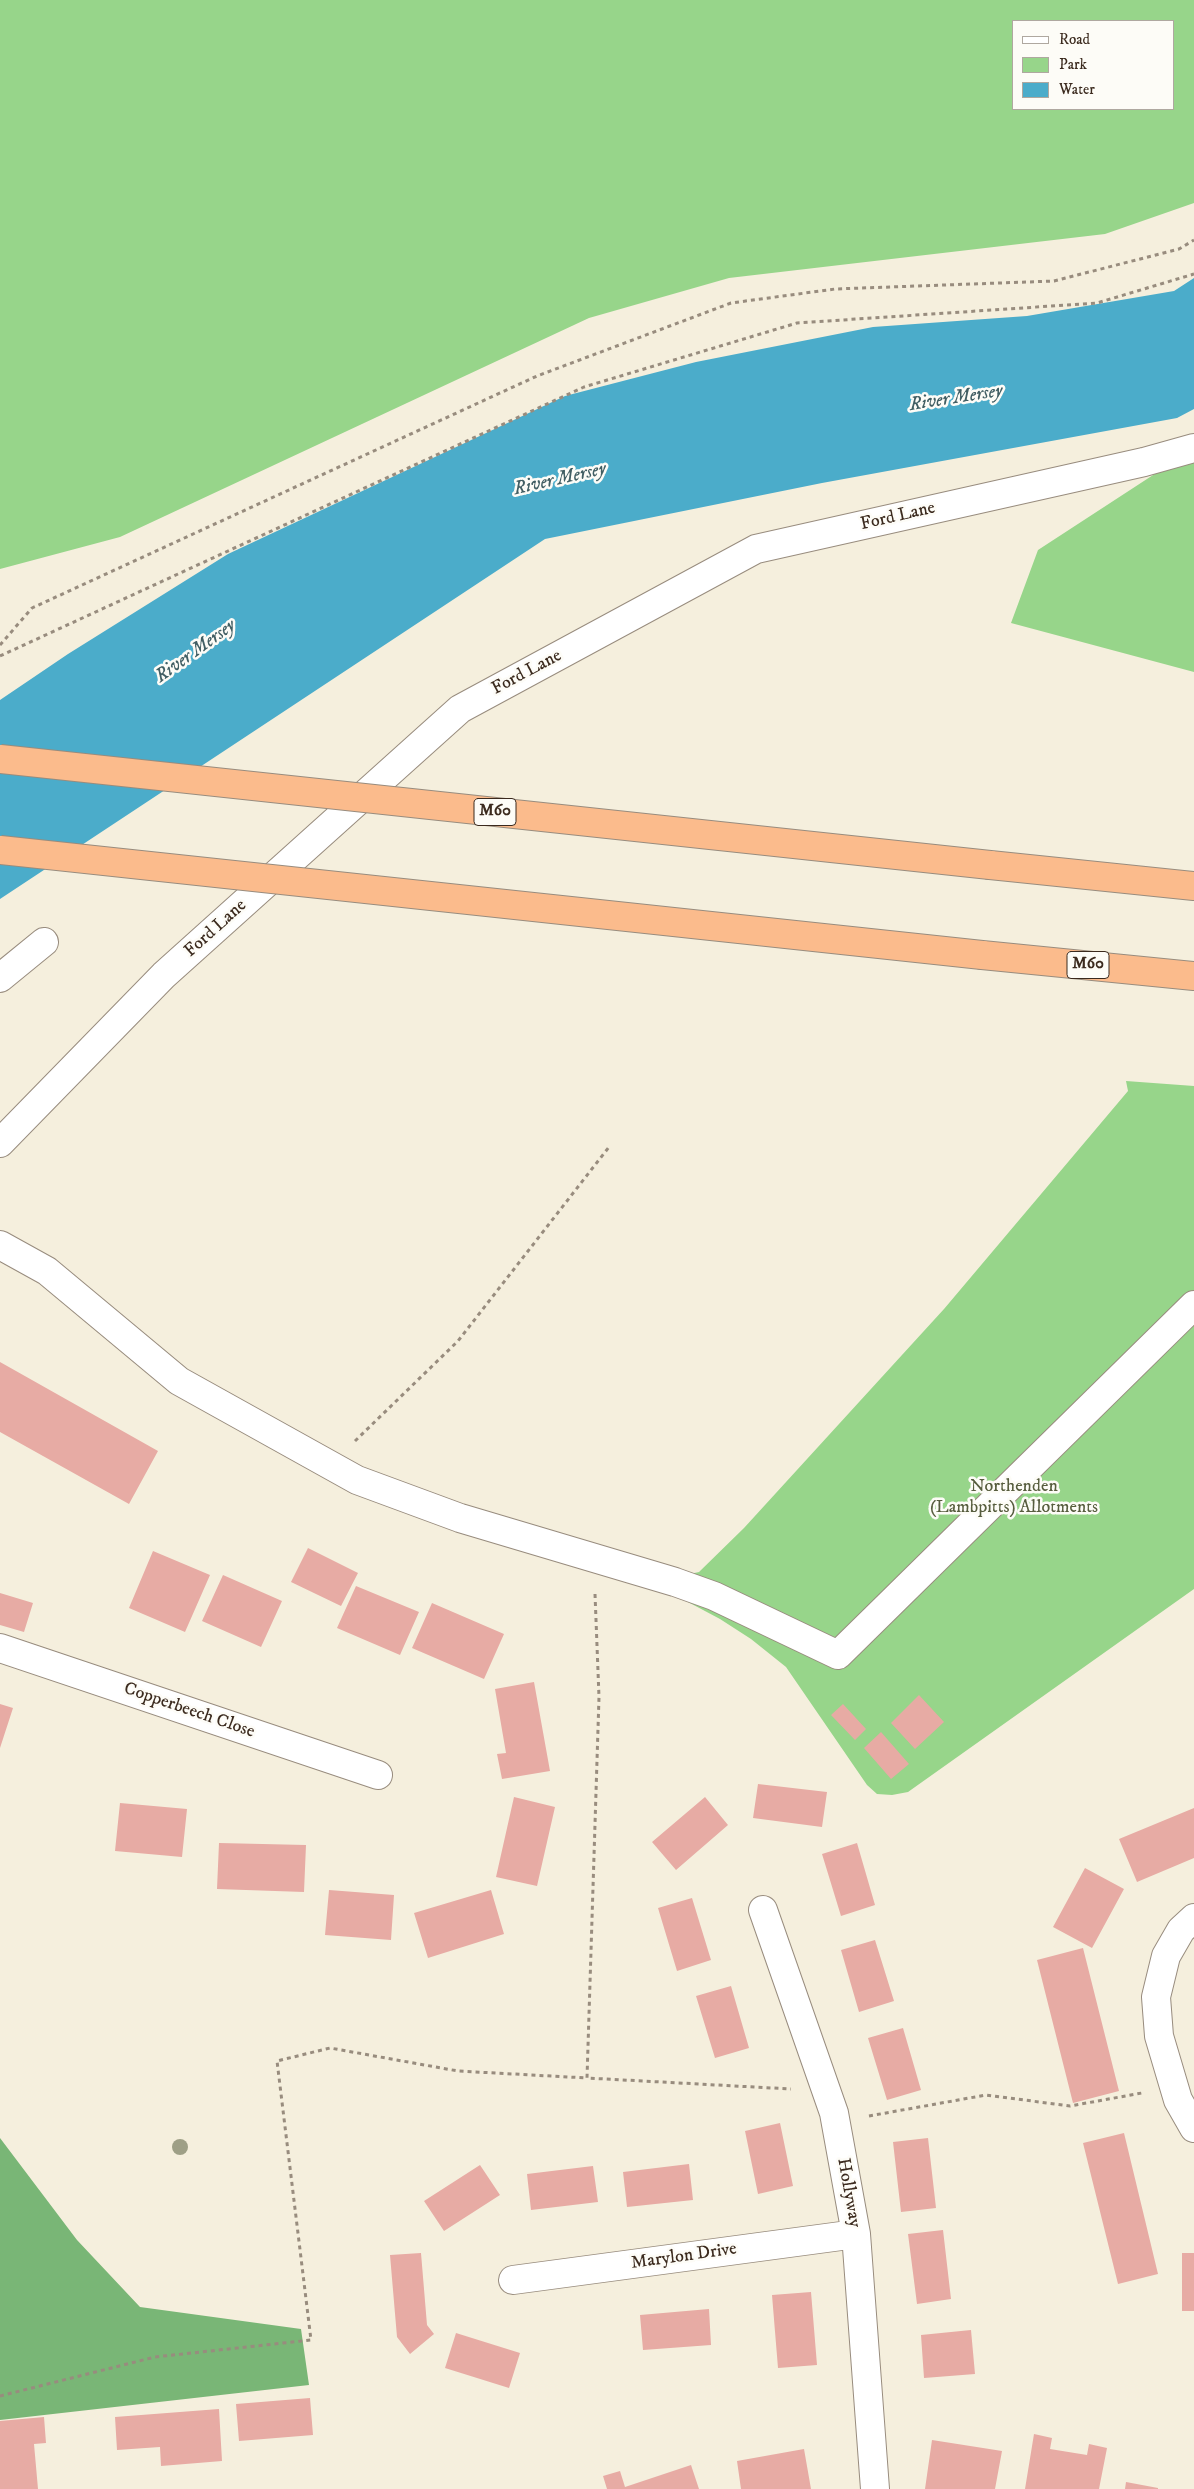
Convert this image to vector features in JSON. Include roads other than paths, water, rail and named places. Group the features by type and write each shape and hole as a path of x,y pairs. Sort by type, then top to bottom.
{"highway":[{"name":"M60","path":"0,759 1194,886"},
{"name":"M60","path":"0,850 1194,976"}],"street":[{"name":"Ford Lane","path":"0,1143 164,975 460,709 756,549 1134,464 1194,448"},
{"path":"0,978 44,942"},
{"path":"0,1246 47,1271 179,1381 357,1480 460,1518 714,1596 838,1655 1194,1305"},
{"name":"Copperbeech Close","path":"0,1648 378,1775"},
{"name":"Hollyway","path":"763,1910 836,2122 856,2234 875,2489"},
{"path":"1194,1918 1181,1930 1166,1956 1156,1997 1158,2036 1178,2100 1194,2128"},
{"name":"Marylon Drive","path":"513,2280 856,2234"}],"water":[{"name":"River Mersey","path":"1194,278 1194,409 1177,418 822,483 545,539 0,899 0,700 68,654 228,554 565,396 696,362 873,327 1027,316 1174,291"}],"park label":[{"name":"Northenden (Lambpitts) Allotments","path":"1014,1497"}]}
